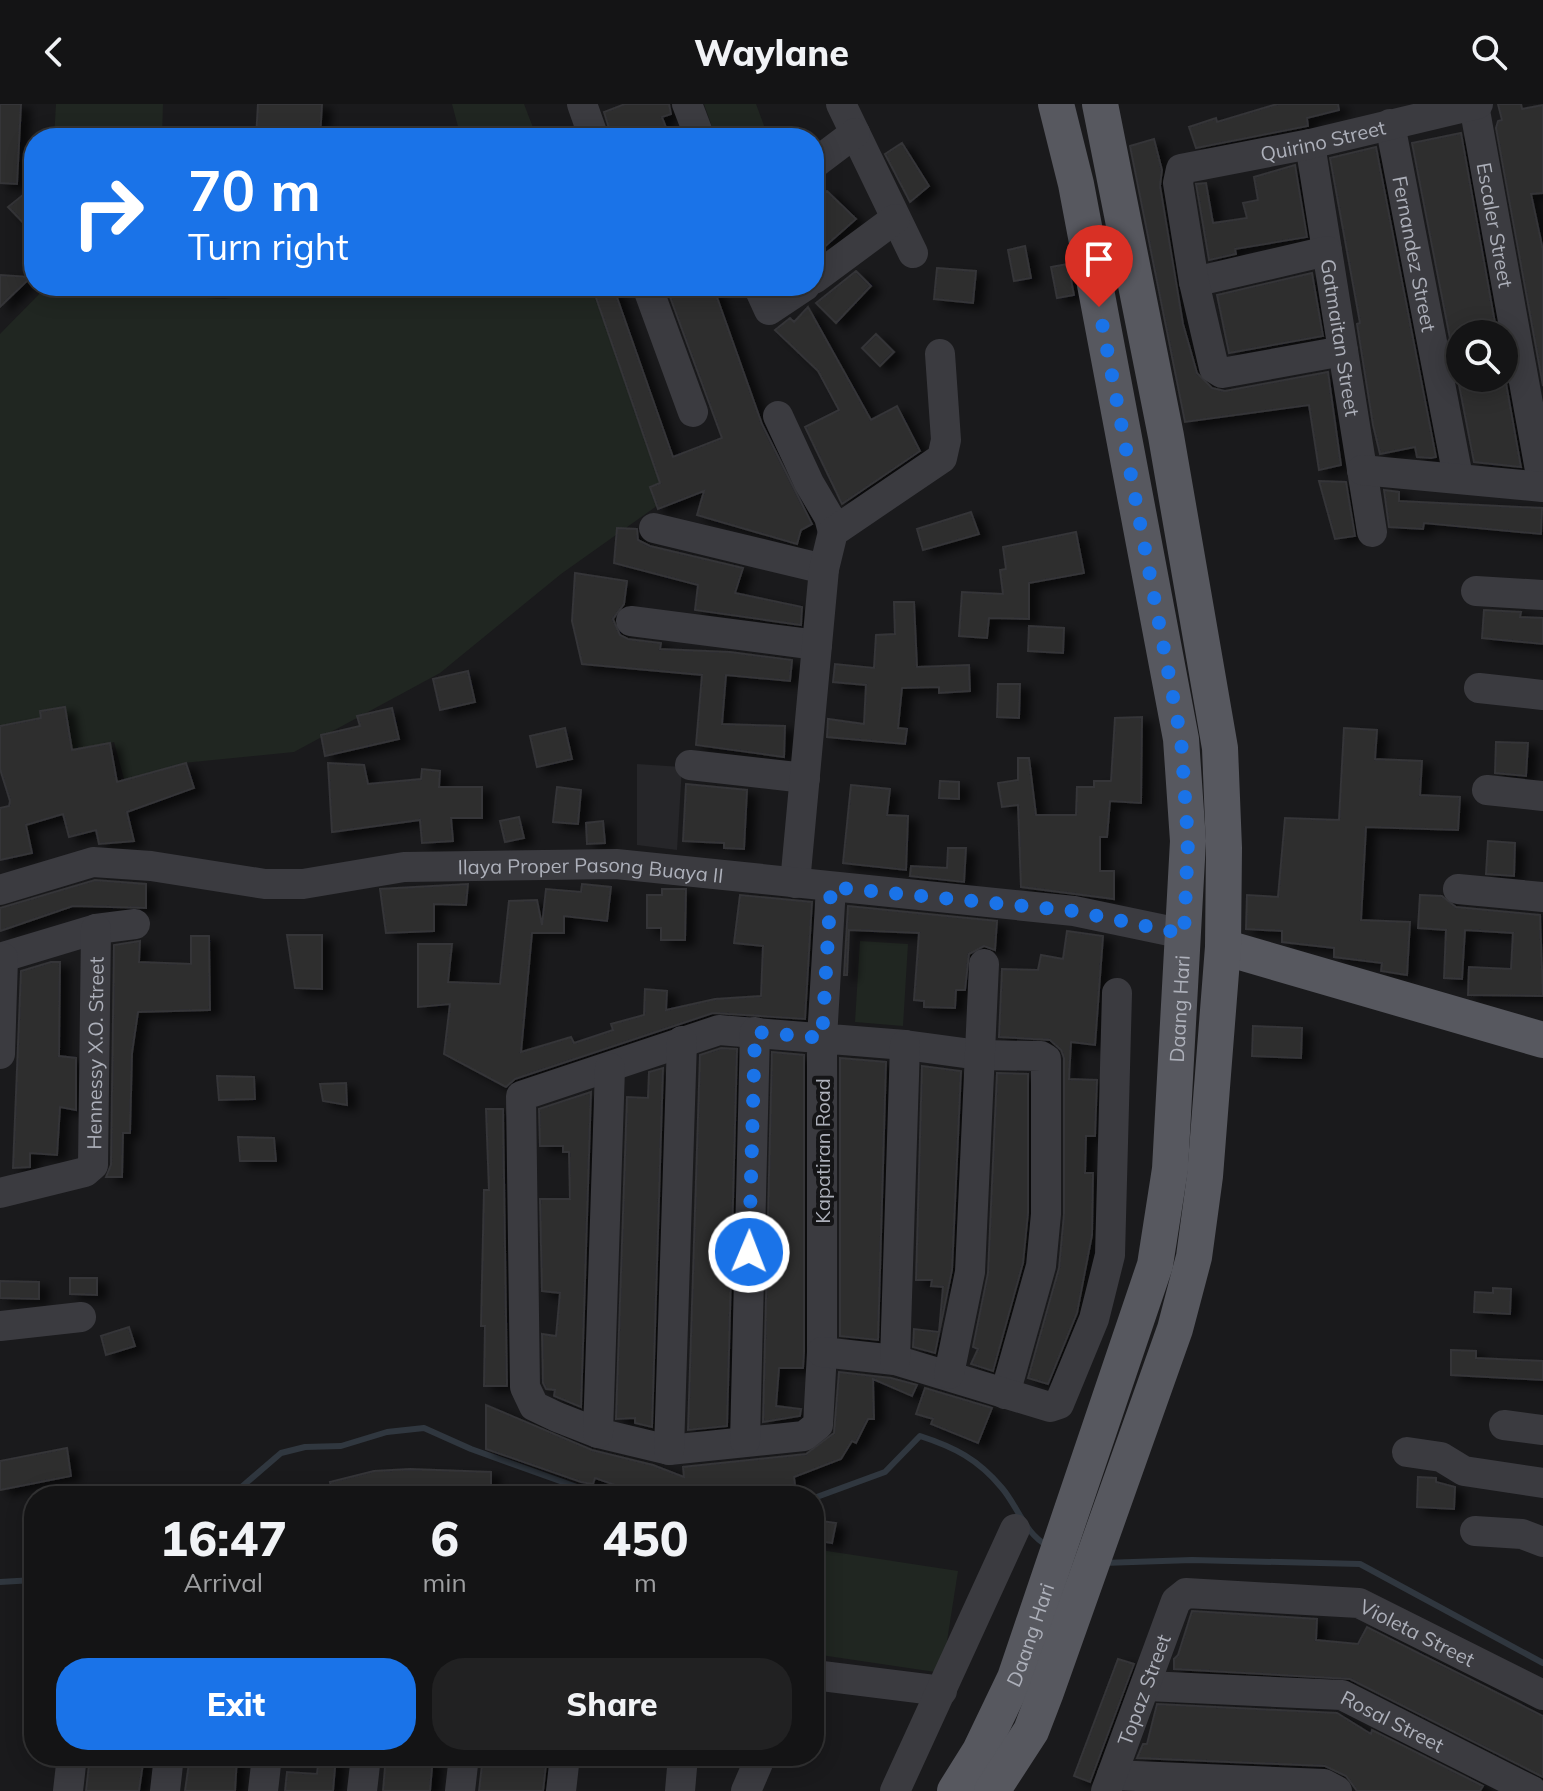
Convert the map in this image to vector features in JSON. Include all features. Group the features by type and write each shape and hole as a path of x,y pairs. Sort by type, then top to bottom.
{"main road":[{"name":"Daang Hari","path":"955,1791 999,1714 1155,1265 1165,1217 1184,934 1188,841 1181,739 1079,200 1056,104"},
{"name":"Daang Hari","path":"992,1791 1031,1731 1175,1329 1194,1257 1205,1176 1223,947 1220,748 1166,436 1100,104"},
{"path":"1223,947 1543,1040"}],"street":[{"path":"582,104 590,128"},
{"path":"687,104 696,128"},
{"path":"841,104 913,253"},
{"name":"Quirino Street","path":"1194,282 1178,183 1181,169 1310,144 1476,105"},
{"name":"Escaler Street","path":"1476,105 1543,487"},
{"name":"Fernandez Street","path":"1390,124 1458,477"},
{"path":"824,156 855,133"},
{"name":"Gatmaitan Street","path":"1310,144 1372,532"},
{"path":"824,272 895,219"},
{"path":"1327,251 1194,282 1211,364 1217,372 1343,351"},
{"path":"651,296 693,412"},
{"path":"763,296 769,310 790,296"},
{"path":"833,532 942,458 946,440 940,354"},
{"path":"778,416 829,517 833,532 824,569 795,883"},
{"path":"1362,470 1543,487"},
{"path":"654,528 824,569"},
{"path":"1476,591 1543,595"},
{"path":"631,621 817,645"},
{"path":"1479,688 1543,695"},
{"path":"690,765 805,778"},
{"path":"1487,790 1543,796"},
{"name":"Ilaya Proper Pasong Buaya II","path":"0,890 93,862 151,866 265,884 303,884 404,867 513,863 616,864 1074,911 1184,934"},
{"name":"Kapatiran Road","path":"745,1441 804,1436 818,1425 820,1416 822,1038 831,887"},
{"path":"1458,889 1543,897"},
{"path":"0,1054 2,958 96,929 135,924"},
{"name":"Hennessy X.O. Street","path":"0,1193 85,1172 94,1160 96,929"},
{"path":"949,1374 970,1272 984,964"},
{"path":"822,1352 895,1360 1050,1407 1059,1404 1103,1292 1110,1255 1117,993"},
{"path":"755,1032 745,1441 669,1450 598,1433 534,1406 525,1387 519,1102 529,1091 610,1068 719,1030 755,1032 905,1045 979,1055 1041,1056 1047,1063 1046,1214 1041,1266 1005,1394"},
{"path":"669,1450 682,1041"},
{"path":"895,1360 905,1045"},
{"path":"598,1433 610,1068"},
{"path":"0,1326 81,1317"},
{"path":"1504,1425 1543,1430"},
{"path":"1407,1452 1441,1457 1464,1471 1543,1483"},
{"path":"895,1791 1015,1529"},
{"path":"1475,1531 1522,1534 1543,1542"},
{"name":"Topaz Street","path":"1109,1783 1176,1601 1186,1593"},
{"name":"Violeta Street","path":"1186,1593 1359,1603 1543,1695"},
{"path":"824,1676 942,1691"},
{"name":"Rosal Street","path":"1147,1686 1342,1695 1532,1791"},
{"path":"68,1791 71,1766"},
{"path":"165,1791 168,1766"},
{"path":"263,1791 266,1766"},
{"path":"362,1791 365,1766"},
{"path":"460,1791 463,1766"},
{"path":"561,1791 564,1766"},
{"path":"680,1791 682,1766"},
{"path":"746,1791 757,1766"},
{"path":"1109,1783 1324,1784 1337,1791"}],"shaded area":[{"path":"56,104 163,104 162,128 55,128"},
{"path":"452,104 524,104 533,128 458,128"},
{"path":"704,104 756,104 765,128 712,128"},
{"path":"37,296 224,299 245,296 598,296 660,462 661,503 561,574 440,673 294,752 183,763 125,783 114,742 58,759 0,742 0,334"},
{"path":"637,764 682,767 677,850 637,845"},
{"path":"860,941 908,944 903,1026 855,1022"},
{"path":"824,1550 958,1571 942,1673 824,1655"}],"building":[{"path":"0,104 21,104 17,184 0,183"},
{"path":"258,104 322,104 321,128 257,128"},
{"path":"625,104 669,104 671,114 662,117 666,128 609,128 604,112"},
{"path":"1277,104 1338,104 1339,110 1307,118 1308,126 1196,148 1189,127"},
{"path":"1498,104 1521,104 1522,109 1543,105 1543,193 1531,194 1543,250 1543,386 1496,128 1498,121 1502,120"},
{"path":"1461,133 1494,320 1446,320 1412,143"},
{"path":"1154,139 1162,170 1160,186 1183,324 1197,373 1212,388 1225,391 1328,372 1341,465 1319,470 1309,405 1185,422 1130,146"},
{"path":"902,143 929,186 910,202 885,154"},
{"path":"1376,147 1436,457 1431,458 1417,457 1415,447 1380,454 1373,425 1357,324 1360,323 1330,158"},
{"path":"1295,165 1307,237 1235,249 1236,254 1209,260 1196,184 1206,183 1213,223 1247,218 1243,203 1258,200 1254,177"},
{"path":"827,191 856,219 824,247 824,193"},
{"path":"24,194 24,224 8,207"},
{"path":"1025,246 1031,278 1014,281 1008,250"},
{"path":"1068,264 1074,295 1057,298 1051,267"},
{"path":"937,268 976,271 973,303 934,299"},
{"path":"856,271 871,286 836,323 816,303"},
{"path":"1312,273 1323,336 1229,353 1217,295"},
{"path":"0,275 24,277 24,284 0,307"},
{"path":"595,296 617,296 673,457 722,438 670,296 717,296 762,424 812,524 801,530 797,544 697,515 704,491 658,509 650,487 660,483"},
{"path":"808,307 871,420 897,406 920,451 842,504 805,427 839,410 818,371 775,330 790,318 794,322"},
{"path":"876,334 894,352 880,366 862,348"},
{"path":"1460,392 1508,392 1521,467 1474,462"},
{"path":"1319,481 1346,482 1355,536 1335,539"},
{"path":"1384,490 1399,492 1399,501 1542,508 1541,534 1424,523 1423,529 1389,527"},
{"path":"971,512 979,534 923,550 917,529"},
{"path":"617,528 637,529 638,540 650,546 743,568 735,593 802,607 801,625 695,610 698,585 614,563"},
{"path":"1076,532 1084,573 1029,583 1029,619 989,618 987,638 959,636 962,592 1003,594 1000,570 1006,569 1003,547"},
{"path":"575,573 627,581 624,604 613,619 620,635 628,639 661,643 660,649 730,652 792,660 790,681 726,675 722,724 785,726 784,757 696,745 702,675 582,664 572,621"},
{"path":"894,602 914,602 917,667 969,665 970,691 939,693 939,687 902,688 898,728 907,729 905,744 827,737 828,719 864,724 866,685 833,682 835,664 874,668 876,635 895,634"},
{"path":"1484,610 1521,612 1520,617 1543,618 1543,644 1482,638"},
{"path":"1029,626 1064,628 1063,653 1028,651"},
{"path":"468,671 475,702 440,710 433,679"},
{"path":"998,684 1020,684 1019,718 997,717"},
{"path":"65,707 72,750 110,743 117,782 186,763 194,788 127,812 134,841 99,844 96,830 69,837 63,814 26,825 32,853 0,860 0,808 9,806 10,801 0,769 0,726 41,718 40,711"},
{"path":"392,708 399,739 325,756 321,735 360,726 357,716"},
{"path":"1142,717 1141,803 1110,801 1107,837 1100,837 1100,871 1114,871 1114,899 1021,887 1018,805 1002,807 998,783 1018,780 1018,758 1029,758 1036,815 1076,815 1077,787 1094,787 1094,781 1111,781 1115,718"},
{"path":"565,728 572,759 537,767 530,736"},
{"path":"1344,728 1377,730 1375,759 1422,761 1420,795 1460,797 1458,830 1366,827 1361,920 1410,922 1407,975 1381,971 1382,963 1334,957 1334,948 1282,942 1282,931 1246,929 1247,895 1278,897 1285,818 1339,820"},
{"path":"1496,742 1528,743 1526,776 1495,773"},
{"path":"328,763 364,765 368,784 421,779 422,769 440,771 439,787 482,787 482,818 451,818 453,841 422,843 420,820 332,832"},
{"path":"940,781 959,782 959,799 939,798"},
{"path":"686,784 747,790 744,849 724,848 724,843 683,841"},
{"path":"851,785 890,789 887,815 908,816 906,870 843,863"},
{"path":"557,787 581,790 578,824 553,822"},
{"path":"519,817 524,838 505,842 500,821"},
{"path":"603,821 605,843 587,844 586,823"},
{"path":"1488,841 1515,843 1514,876 1486,874"},
{"path":"948,848 966,848 964,882 910,876 911,866 947,868"},
{"path":"95,880 146,884 146,908 73,906 0,931 0,908"},
{"path":"468,884 466,905 434,904 434,931 386,933 380,889"},
{"path":"582,884 611,887 607,921 564,916 564,933 532,933 521,1052 571,1037 574,1043 613,1030 611,1024 644,1015 645,989 667,991 666,1010 715,999 761,996 763,946 734,943 740,895 812,902 805,1019 713,1013 515,1079 506,1087 444,1054 450,1004 418,1007 418,944 452,944 448,982 500,984 509,901 537,900 542,925 546,889 581,892"},
{"path":"662,889 686,889 685,940 661,940 661,928 647,928 647,895 662,895"},
{"path":"1420,895 1442,896 1456,907 1540,915 1543,996 1468,995 1469,967 1511,969 1513,933 1465,930 1462,979 1444,978 1446,930 1418,928"},
{"path":"848,906 997,921 995,950 984,946 969,954 965,990 956,990 955,1008 924,1007 924,1001 914,1000 919,933 849,930 847,975 844,975"},
{"path":"1067,931 1103,936 1095,1045 1071,1042 1069,1079 1097,1080 1095,1136 1086,1136 1085,1173 1093,1173 1092,1235 1077,1313 1048,1384 1028,1378 1059,1268 1064,1214 1064,1058 1061,1050 1050,1040 999,1037 1002,969 1038,970 1041,955 1063,959"},
{"path":"287,935 322,935 322,989 295,988"},
{"path":"191,936 209,936 210,1010 138,1012 132,1053 130,1133 123,1133 122,1177 106,1177 111,1165 114,945 140,941 139,962 191,964"},
{"path":"60,962 59,1056 76,1058 76,1110 60,1107 57,1155 30,1153 30,1167 13,1168 21,971"},
{"path":"1253,1026 1302,1028 1301,1058 1252,1056"},
{"path":"721,1048 737,1049 727,1426 688,1430 700,1055"},
{"path":"772,1052 804,1055 804,1352 803,1368 779,1368 776,1406 801,1409 800,1416 763,1422"},
{"path":"840,1058 886,1062 878,1340 840,1336"},
{"path":"922,1066 961,1071 952,1270 935,1353 913,1347 914,1329 939,1332 943,1287 931,1286 932,1280 916,1280"},
{"path":"663,1068 652,1427 635,1423 635,1418 616,1419 627,1097 648,1098 649,1072"},
{"path":"997,1073 1028,1074 1028,1213 1023,1263 993,1371 971,1364 978,1349 973,1347 988,1273"},
{"path":"217,1076 254,1077 255,1099 219,1100"},
{"path":"346,1083 347,1105 323,1101 320,1084"},
{"path":"591,1092 581,1407 554,1396 555,1390 546,1389 543,1383 542,1334 556,1336 560,1293 542,1291 540,1199 570,1199 569,1152 563,1152 563,1146 540,1146 539,1109"},
{"path":"486,1109 503,1109 507,1386 484,1386 485,1326 481,1326 484,1190 489,1190"},
{"path":"238,1137 274,1138 276,1161 240,1161"},
{"path":"70,1278 97,1278 97,1295 70,1294"},
{"path":"0,1281 39,1282 39,1299 0,1298"},
{"path":"1493,1288 1511,1289 1510,1314 1474,1312 1475,1292 1493,1293"},
{"path":"129,1327 135,1346 106,1355 101,1336"},
{"path":"1451,1350 1476,1351 1476,1358 1543,1361 1543,1380 1451,1375"},
{"path":"839,1372 891,1378 917,1385 912,1396 873,1379 874,1419 868,1419 856,1443 852,1441 841,1459 794,1477 795,1485 775,1486 618,1486 595,1478 593,1484 581,1482 486,1449 486,1405 592,1450 653,1465 684,1477 683,1467 806,1454 834,1433"},
{"path":"925,1388 992,1408 978,1443 931,1424 933,1419 916,1414"},
{"path":"67,1448 71,1476 0,1490 0,1461"},
{"path":"374,1471 491,1472 491,1486 331,1486 330,1482"},
{"path":"1418,1477 1436,1478 1436,1482 1455,1487 1454,1509 1417,1507"},
{"path":"824,1521 836,1523 832,1543 824,1542"},
{"path":"1192,1611 1317,1619 1316,1640 1358,1644 1367,1627 1543,1716 1543,1777 1350,1679 1174,1669 1174,1659"},
{"path":"1118,1659 1134,1664 1090,1782 1074,1776"},
{"path":"1157,1704 1337,1713 1371,1734 1372,1730 1483,1786 1480,1791 1357,1791 1346,1776 1325,1766 1137,1758 1143,1744 1147,1744"},
{"path":"89,1766 143,1766 139,1791 86,1791"},
{"path":"189,1766 236,1766 235,1791 185,1791"},
{"path":"318,1766 335,1766 333,1791 285,1791 287,1772 317,1774"},
{"path":"385,1766 432,1766 430,1791 383,1791"},
{"path":"482,1766 546,1766 543,1791 479,1791"}],"waterway":[{"path":"243,1486 281,1453 305,1447 341,1446 387,1432 424,1428 471,1449 574,1486"},
{"path":"824,1494 885,1472 920,1436 955,1450 984,1469 1008,1495 1033,1535 1048,1546"},
{"path":"1103,1563 1192,1560 1360,1564 1543,1663"},
{"path":"0,1582 24,1581"}],"route":[{"path":"749,1252 755,1032 822,1038 831,887 973,898 1074,911 1144,923 1184,934 1188,841 1181,739 1099,307"}]}
